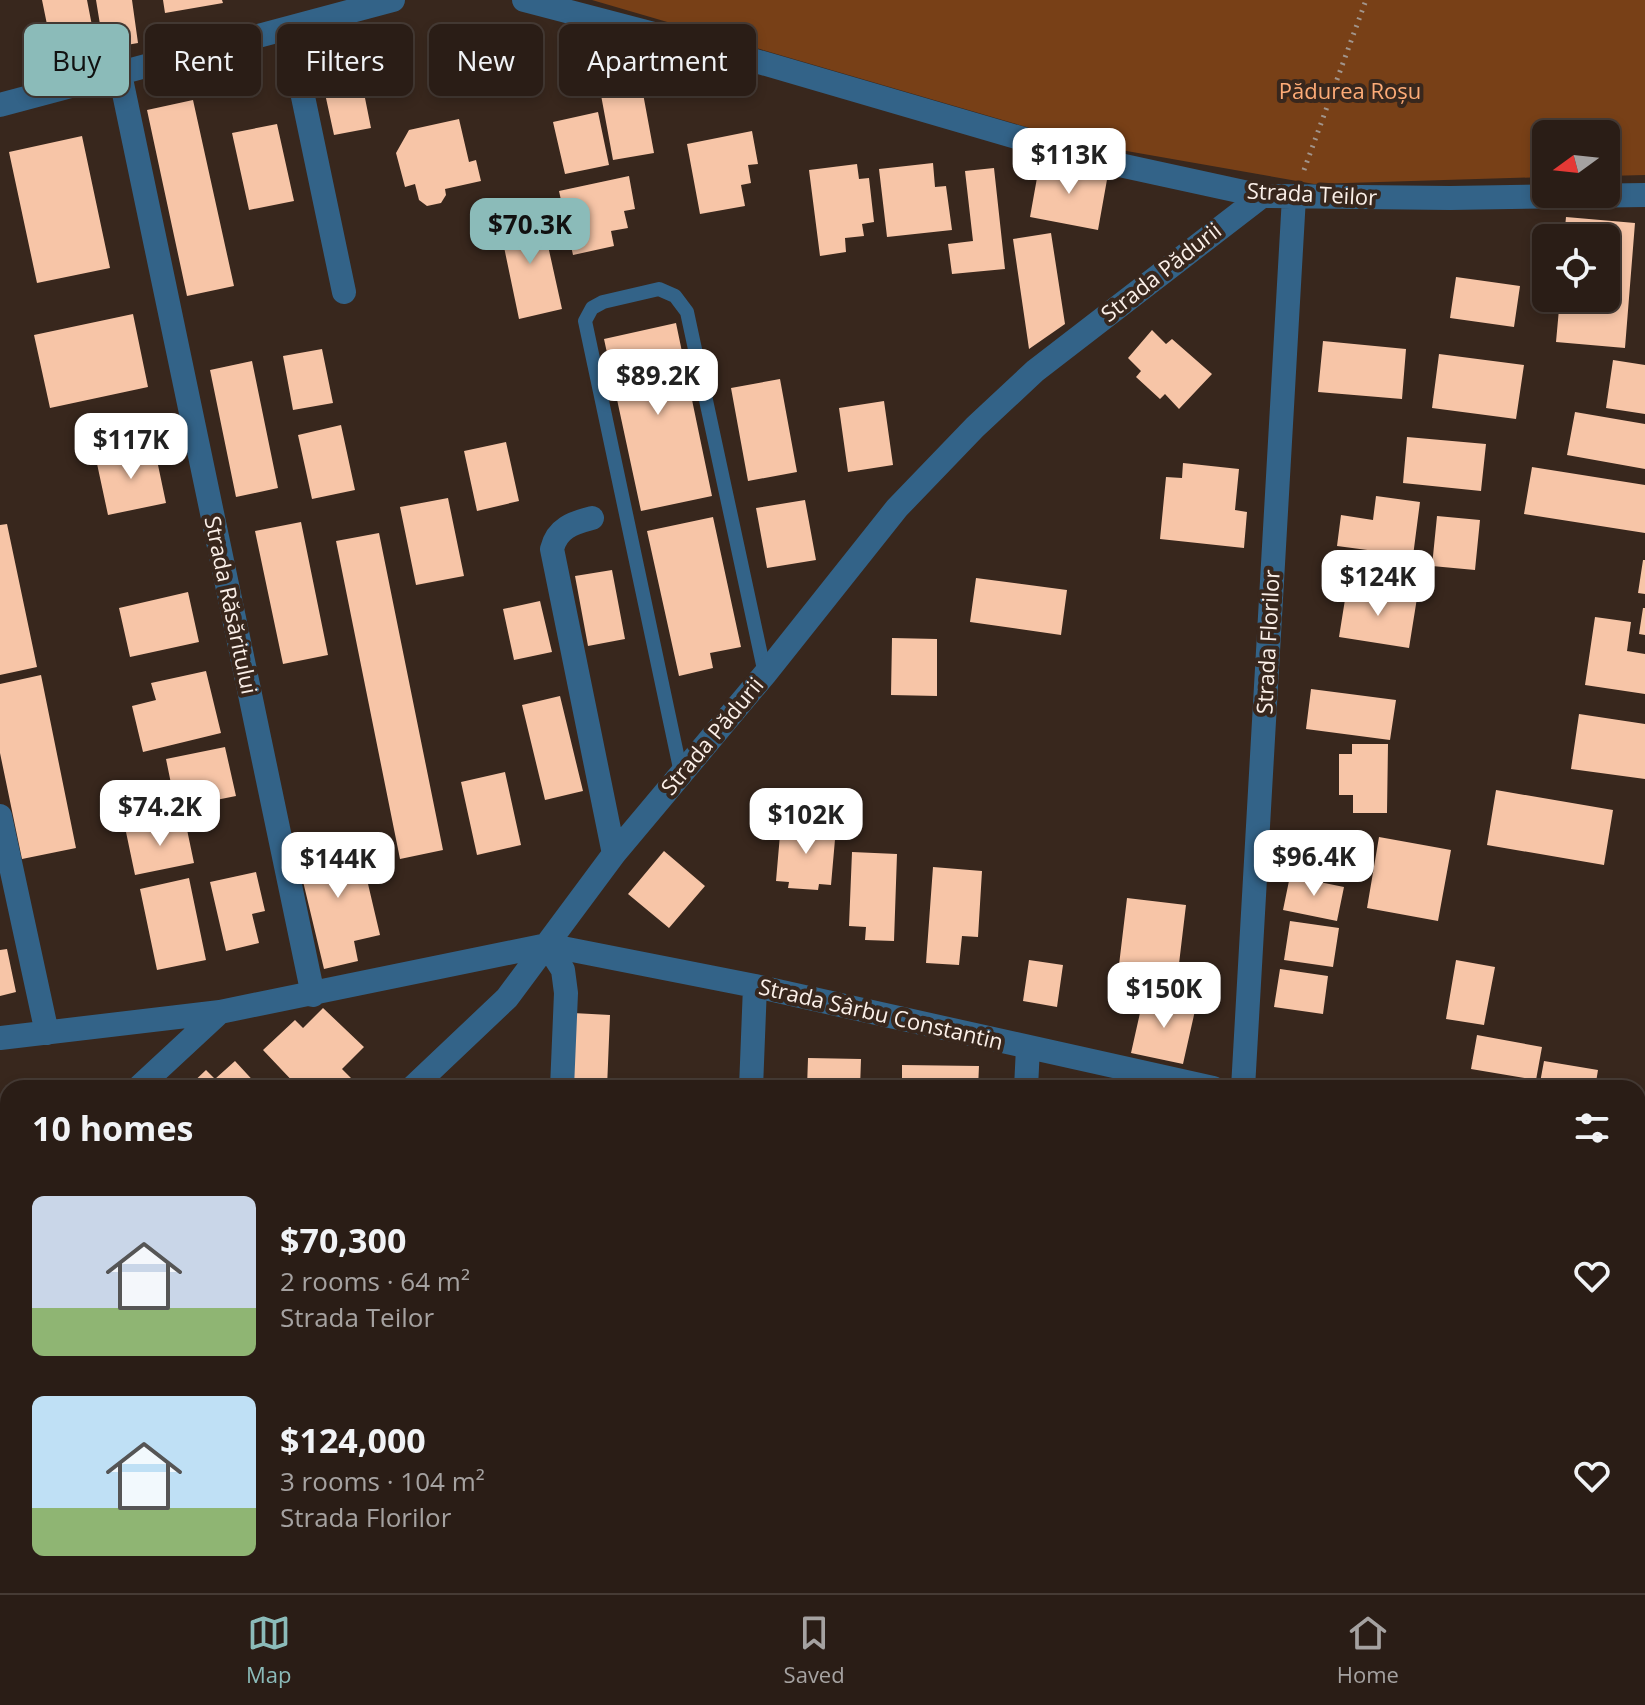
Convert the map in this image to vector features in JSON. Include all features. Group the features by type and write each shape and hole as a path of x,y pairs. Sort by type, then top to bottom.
{"street":[{"path":"310,24 393,0"},
{"name":"Strada Teilor","path":"524,0 742,57 1092,159 1262,196 1645,195"},
{"path":"129,72 277,33"},
{"path":"0,105 35,96"},
{"name":"Strada Răsăritului","path":"125,96 313,995"},
{"path":"303,96 344,292"},
{"name":"Strada Pădurii","path":"420,1080 507,998 614,854 765,674 897,508 975,427 1035,371 1262,196"},
{"name":"Strada Florilor","path":"1243,1080 1294,197"},
{"path":"592,518 567,526 555,538 552,549 614,854"},
{"path":"0,816 47,1033"},
{"path":"0,1038 220,1012 547,945 563,970 566,993 562,1080"},
{"name":"Strada Sârbu Constantin","path":"547,945 755,986 1177,1080"},
{"path":"751,1080 755,986"},
{"path":"147,1080 220,1012"},
{"path":"1026,1080 1028,1047"}],"lane":[{"path":"681,773 585,321 592,308 603,302 659,289 675,296 687,312 765,674"}],"path":[{"path":"1294,197 1366,0"}],"green space":[{"name":"Pădurea Roșu","path":"592,0 1645,0 1645,175 1620,176 1620,120 1532,120 1532,177 1314,184 1081,143 756,48 756,24 674,24"}],"building":[{"path":"42,0 87,0 92,24 47,24"},
{"path":"96,0 132,0 138,43 129,45 129,24 100,24"},
{"path":"163,0 222,0 223,3 165,13"},
{"path":"326,96 365,96 371,128 334,135"},
{"path":"601,96 643,96 654,153 613,160"},
{"path":"193,100 234,286 187,296 147,110"},
{"path":"598,112 609,165 565,174 553,122"},
{"path":"459,119 469,162 476,160 481,181 445,189 446,195 441,203 427,206 419,200 415,184 405,187 396,153 409,130"},
{"path":"277,124 294,201 249,210 232,133"},
{"path":"752,131 758,164 748,165 751,183 741,185 745,206 700,214 687,144"},
{"path":"82,136 110,268 37,283 9,152"},
{"path":"1040,161 1108,174 1098,230 1030,217"},
{"path":"933,163 935,187 946,186 952,230 887,237 879,169"},
{"path":"857,164 859,179 869,178 874,222 862,224 864,236 845,238 846,252 820,256 809,170"},
{"path":"994,168 1005,269 952,274 948,244 973,241 965,171"},
{"path":"629,176 635,209 624,211 628,228 611,231 614,246 573,255 559,191"},
{"path":"541,214 562,309 519,319 499,223"},
{"path":"1566,217 1635,223 1625,348 1556,342 1559,312 1620,312 1620,224 1565,224"},
{"path":"1051,233 1065,324 1029,349 1013,239"},
{"path":"1456,277 1520,286 1514,327 1450,318"},
{"path":"133,314 148,387 50,408 34,335"},
{"path":"676,323 712,496 641,511 604,339"},
{"path":"1152,330 1166,344 1172,339 1212,374 1179,409 1165,394 1160,399 1136,377 1141,371 1128,358"},
{"path":"1323,341 1406,349 1402,399 1318,392"},
{"path":"322,349 333,403 293,410 283,356"},
{"path":"1439,354 1524,365 1516,419 1432,408"},
{"path":"1613,360 1645,365 1645,414 1606,408"},
{"path":"252,361 278,488 236,497 210,370"},
{"path":"780,379 797,472 748,481 731,388"},
{"path":"884,401 893,465 848,472 839,408"},
{"path":"1575,412 1645,424 1645,469 1567,455"},
{"path":"341,425 355,490 312,499 298,435"},
{"path":"1407,437 1486,444 1481,491 1403,483"},
{"path":"506,442 519,501 477,511 464,451"},
{"path":"154,446 166,503 108,515 96,459"},
{"path":"1183,463 1239,469 1235,510 1247,512 1244,548 1160,539 1166,477 1182,478"},
{"path":"1532,467 1645,485 1645,533 1524,514"},
{"path":"1376,496 1420,502 1413,556 1337,546 1341,515 1373,520"},
{"path":"448,498 464,576 416,585 400,507"},
{"path":"805,500 816,560 767,568 756,508"},
{"path":"1437,516 1480,520 1475,570 1432,566"},
{"path":"713,517 741,647 710,653 713,668 679,676 647,531"},
{"path":"301,522 328,655 283,664 255,531"},
{"path":"7,524 37,667 0,675 0,525"},
{"path":"379,533 443,850 400,859 336,541"},
{"path":"1645,560 1645,594 1638,593"},
{"path":"612,570 625,639 588,646 575,576"},
{"path":"976,578 1067,590 1061,635 970,622"},
{"path":"1347,587 1417,598 1409,648 1339,637"},
{"path":"188,592 199,642 130,657 119,608"},
{"path":"540,601 552,652 514,660 503,609"},
{"path":"1645,608 1645,635 1639,634"},
{"path":"1595,617 1631,622 1627,651 1645,654 1645,694 1585,685"},
{"path":"892,638 937,639 937,696 891,695"},
{"path":"206,671 221,733 143,752 132,706 156,700 151,683"},
{"path":"41,675 76,848 22,859 0,753 0,684"},
{"path":"1311,689 1396,700 1390,740 1306,729"},
{"path":"560,696 583,791 545,800 522,705"},
{"path":"1579,714 1645,724 1645,779 1571,769"},
{"path":"1352,744 1388,744 1387,813 1353,813 1353,795 1339,795 1339,754 1352,754"},
{"path":"225,747 236,796 176,808 166,759"},
{"path":"505,772 521,845 477,855 461,782"},
{"path":"1496,790 1613,810 1604,865 1487,845"},
{"path":"185,820 194,863 135,875 126,832"},
{"path":"781,823 836,828 831,885 819,884 818,890 788,888 789,882 776,881"},
{"path":"357,837 380,935 354,941 358,961 324,969 296,852"},
{"path":"1379,837 1451,850 1438,921 1367,908"},
{"path":"664,851 705,886 669,928 628,894"},
{"path":"852,852 897,854 894,941 865,940 866,927 849,926"},
{"path":"933,867 982,871 978,937 962,936 959,965 926,963"},
{"path":"256,872 265,911 252,914 259,943 226,951 210,882"},
{"path":"1290,876 1344,887 1337,921 1283,910"},
{"path":"189,878 206,960 157,970 140,889"},
{"path":"1127,898 1186,905 1178,972 1119,965"},
{"path":"1290,921 1339,928 1333,967 1284,960"},
{"path":"7,949 16,992 0,996 0,950"},
{"path":"1029,960 1063,965 1057,1007 1023,1001"},
{"path":"1456,960 1495,967 1484,1025 1446,1019"},
{"path":"1280,969 1328,976 1323,1014 1274,1007"},
{"path":"1144,995 1196,1006 1183,1064 1131,1053"},
{"path":"323,1008 364,1047 342,1069 351,1078 291,1080 263,1050 295,1020 303,1028"},
{"path":"573,1013 610,1015 607,1080 570,1080"},
{"path":"1477,1035 1542,1047 1536,1080 1471,1069"},
{"path":"808,1058 861,1059 860,1080 807,1080"},
{"path":"235,1061 253,1080 195,1080 206,1070 215,1079"},
{"path":"1544,1061 1598,1070 1596,1080 1540,1080"},
{"path":"902,1065 979,1066 978,1080 902,1080"}]}
